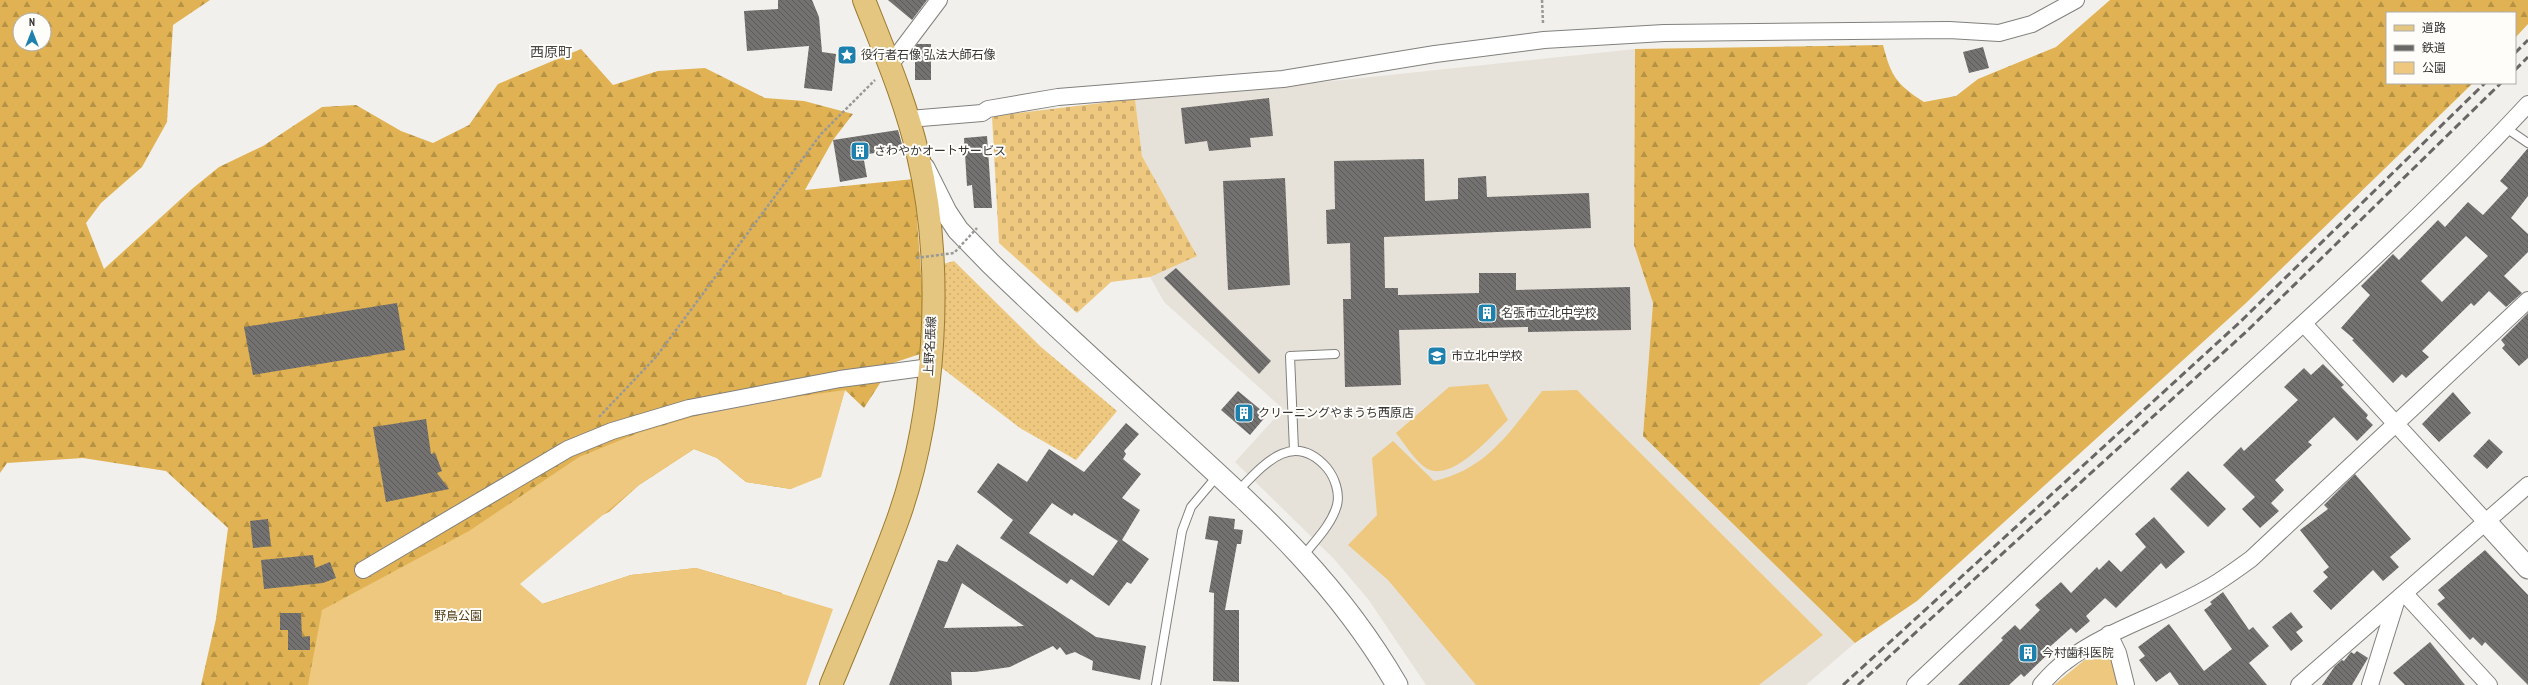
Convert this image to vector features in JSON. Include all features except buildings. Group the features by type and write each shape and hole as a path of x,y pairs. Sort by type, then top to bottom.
{"main road":[{"name":"上野名張線","path":"831,685 899,515 918,444 926,406 930,367 932,265 928,221 919,157 909,119 890,65 864,0"}],"street":[{"path":"890,65 939,0"},
{"path":"909,119 982,113 988,109 1058,97 1283,79 1435,54 1544,40 1664,33 1950,30 1999,33 2032,24 2076,0"},
{"path":"1915,685 2119,492 2304,324 2506,128 2528,104"},
{"path":"919,157 946,212 958,230 1023,295 1238,491 1303,556 1353,616 1397,685"},
{"path":"2041,685 2063,663 2110,634 2218,582 2251,559 2528,300"},
{"path":"2304,324 2528,568"},
{"path":"363,570 568,449 612,431 689,408 840,379 930,367"},
{"path":"2299,685 2487,523 2528,485"},
{"path":"2370,685 2400,598"},
{"path":"2400,598 2489,685"},
{"path":"2110,634 2118,653 2126,685"}],"lane":[{"path":"2506,128 2528,143"},
{"path":"1294,450 1290,356 1336,354"},
{"path":"1238,491 1272,458 1294,450 1309,454 1320,460 1329,471 1338,495 1334,513 1303,556"},
{"path":"1156,685 1182,531 1191,507 1218,474"}],"path":[{"path":"1542,0 1544,40"},
{"path":"596,420 656,357 821,134 890,65"},
{"path":"916,258 954,253 977,228"}],"shaded area":[{"name":"市立北中学校","path":"1635,49 1634,245 1653,303 1643,436 1855,643 1806,685 1426,685 1368,599 1334,559 1235,462 1283,409 1164,302 1150,277 1196,256 1142,156 1135,99 1276,87"}],"green space":[{"path":"0,0 210,0 173,25 167,122 142,167 101,203 86,223 104,269 192,189 219,167 263,146 322,107 356,105 401,131 433,143 469,125 498,84 581,49 613,85 658,71 705,68 765,98 804,101 853,114 833,140 805,190 914,179 925,325 920,354 893,363 864,408 845,390 838,413 791,489 746,482 717,458 694,449 639,485 609,512 488,568 542,604 631,575 696,568 782,593 781,685 201,685 216,619 228,528 166,471 83,458 7,463 0,473"},
{"path":"2110,0 2528,0 2528,24 2516,37 2516,12 2386,12 2386,84 2472,84 2246,303 1917,601 1855,643 1643,436 1653,303 1634,245 1635,49 1883,45 1892,72 1896,78 1907,90 1924,102 1956,96 1978,79 2056,47"},
{"path":"1135,99 1142,156 1197,256 1150,277 1111,282 1077,313 999,243 992,116"},
{"path":"954,261 1041,347 1117,411 1076,460 1020,428 942,368 943,264"},
{"path":"1488,384 1508,420 1470,456 1447,470 1436,471 1422,465 1396,433 1449,387"},
{"name":"野鳥公園","path":"845,390 821,477 791,489 746,482 717,458 694,449 639,485 520,584 543,604 631,575 696,568 833,609 806,685 308,685 322,610 469,531 579,457 638,433 730,406"},
{"path":"1577,390 1823,635 1759,685 1476,685 1388,580 1348,545 1377,515 1372,458 1393,441 1434,481 1453,475 1469,468 1496,446 1508,434 1542,391"},
{"path":"2093,653 2102,653 2113,660 2118,685 2054,685"}],"railway":[{"path":"2516,52 2528,40"},
{"path":"2516,69 2528,57"},
{"path":"1843,685 2239,323 2484,84"},
{"path":"1858,685 2247,331 2500,84"}],"place":[{"name":"役行者石像 弘法大師石像","path":"847,55"},
{"name":"さわやかオートサービス","path":"860,151"},
{"name":"名張市立北中学校","path":"1487,313"},
{"name":"市立北中学校","path":"1437,356"},
{"name":"クリーニングやまうち西原店","path":"1244,413"},
{"name":"今村歯科医院","path":"2028,653"}],"district":[{"name":"西原町","path":"551,52"}]}
